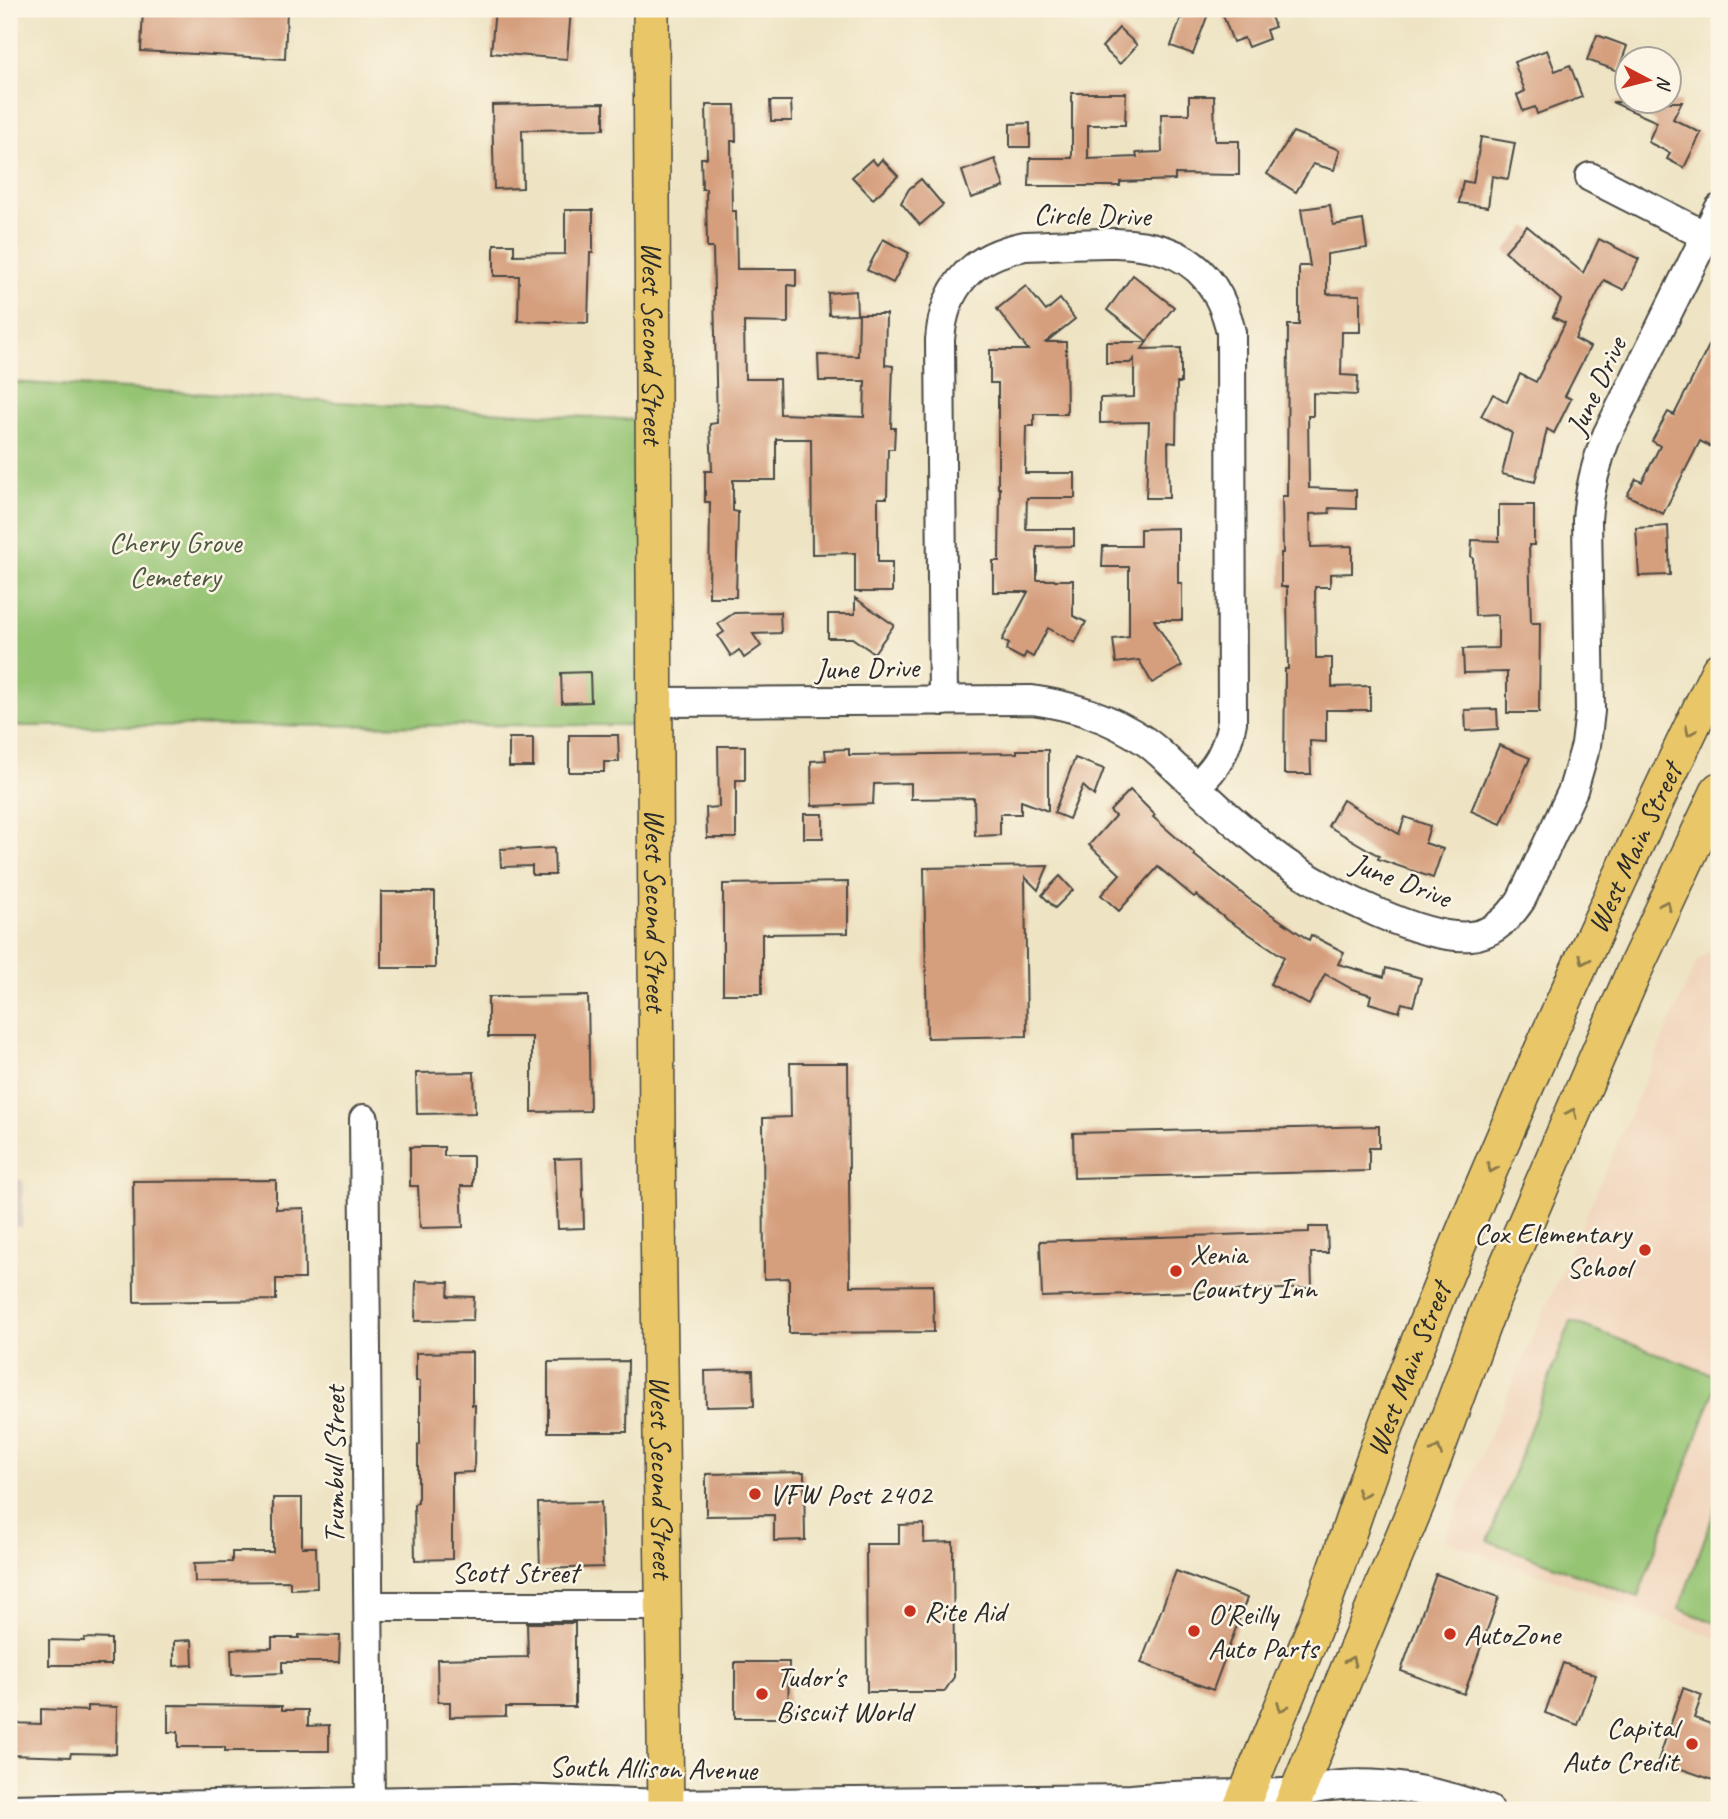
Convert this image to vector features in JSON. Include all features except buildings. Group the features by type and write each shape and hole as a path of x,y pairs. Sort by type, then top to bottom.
{"main road":[{"name":"West Second Street","path":"650,9 662,1606 666,1807"},
{"name":"West Main Street","path":"1244,1802 1325,1600 1397,1398 1469,1220 1523,1095 1719,670"},
{"name":"West Main Street","path":"1293,1801 1420,1496 1488,1310 1635,970 1719,790"}],"street":[{"path":"1590,177 1706,236"},
{"name":"June Drive","path":"654,702 1031,700 1062,704 1116,723 1148,743 1288,866 1332,890 1414,926 1454,936 1471,936 1497,926 1512,914 1521,900 1573,790 1587,745 1590,711 1587,520 1595,468 1607,435 1719,209"},
{"name":"Circle Drive","path":"943,701 940,340 941,323 952,294 970,270 982,261 1009,249 1025,246 1134,244 1163,249 1194,266 1209,280 1222,301 1230,332 1232,722 1220,759 1209,775 1196,786"},
{"name":"Trumbull Street","path":"364,1119 370,1806"},
{"name":"Scott Street","path":"369,1606 662,1606"},
{"name":"South Allison Avenue","path":"9,1809 370,1806 512,1799 666,1807 1132,1799 1184,1794 1244,1802 1293,1801 1341,1785 1375,1785 1424,1792 1489,1810"}],"shaded area":[{"name":"Cox Elementary School","path":"1719,944 1719,1639 1444,1540 1697,961"},
{"path":"9,1180 23,1180 22,1227 9,1227"}],"green space":[{"name":"Cherry Grove Cemetery","path":"9,382 653,421 654,725 9,726"},
{"path":"1571,1321 1719,1377 1638,1597 1488,1541"},
{"path":"1719,1499 1719,1624 1679,1609"}],"place":[{"name":"Cox Elementary School","path":"1645,1250"},
{"name":"Xenia Country Inn","path":"1176,1271"},
{"name":"VFW Post 2402","path":"755,1494"},
{"name":"Rite Aid","path":"910,1611"},
{"name":"O'Reilly Auto Parts","path":"1194,1631"},
{"name":"AutoZone","path":"1450,1634"},
{"name":"Tudor's Biscuit World","path":"762,1694"},
{"name":"Capital Auto Credit","path":"1692,1744"}]}
